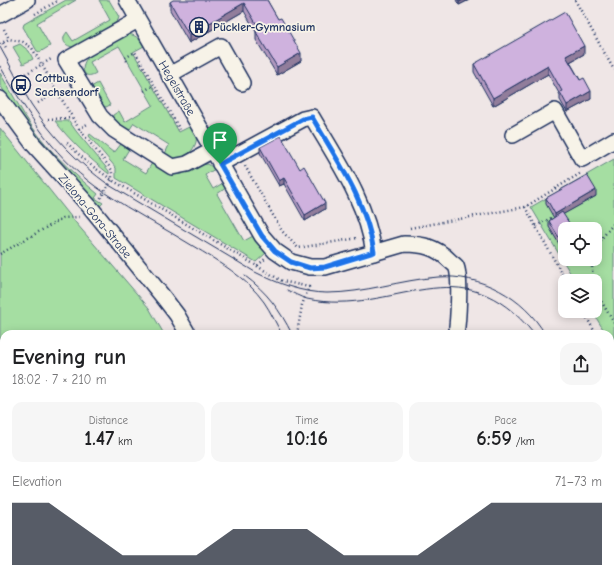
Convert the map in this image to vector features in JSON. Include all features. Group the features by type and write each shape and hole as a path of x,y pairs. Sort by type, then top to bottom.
{"street":[{"path":"1,21 27,0"},
{"name":"Hegelstraße","path":"126,0 262,236 275,251 291,262 310,268 325,267 404,244 418,244 433,247 456,266 458,278 456,330"},
{"path":"138,20 66,60 100,116 114,130 172,167 187,164 213,150"},
{"path":"170,75 221,46 242,83"},
{"name":"Zielona-Gora-Straße","path":"0,99 33,144 91,208 177,315 186,330"},
{"path":"513,135 555,111 582,159 614,140"},
{"path":"220,164 303,119 312,117 357,194 372,235 374,252"},
{"name":"Hegelstraße","path":"458,318 465,330"}],"path":[{"path":"575,0 614,70"},
{"path":"1,21 10,39"},
{"path":"7,49 1,44 10,39 23,42 32,48 79,129 112,170 112,180 100,198"},
{"path":"127,61 125,58 135,52 180,130"},
{"path":"22,76 54,57 58,64 66,60"},
{"path":"144,91 154,85"},
{"path":"38,103 57,92"},
{"path":"48,119 72,118"},
{"path":"67,143 88,163 112,180 282,281 309,286 302,305 298,330"},
{"path":"525,207 562,274"},
{"path":"0,254 63,218 85,217"},
{"path":"536,226 551,218"},
{"path":"602,238 614,223"},
{"path":"257,266 275,251 298,248"},
{"path":"602,303 614,323"},
{"path":"587,318 594,330"}],"green space":[{"path":"66,0 76,0 37,23 50,46 40,52 37,51 23,27 24,24"},
{"path":"99,0 109,0 119,17 118,20 75,47 71,47 66,44 64,38 67,32 73,41 110,20"},
{"path":"125,34 136,37 144,46 133,52 179,132 191,126 196,134 196,140 193,148 182,158 172,159 164,156 169,145 134,123 128,132 112,119 113,115 119,111 125,122 153,105 119,46 90,62 96,73 91,75 85,74 83,67 89,56"},
{"path":"20,44 29,51 33,59 23,64 13,47"},
{"path":"0,73 24,115 40,137 80,179 98,194 95,198 103,203 98,208 39,140 14,107 0,85"},
{"path":"98,83 110,105 106,107 100,106 91,87"},
{"path":"55,121 69,121 109,171 109,174 80,149"},
{"path":"0,128 76,223 149,308 162,330 0,330"},
{"path":"90,134 114,153 121,144 129,149 123,159 146,173 152,163 172,174 180,174 199,165 208,164 215,169 205,175 213,189 223,183 226,188 217,194 244,241 253,236 266,253 256,262 116,178 116,168 89,136"},
{"path":"614,159 614,330 604,330 596,318 602,318 602,274 571,274 566,266 602,266 602,222 556,222 558,227 558,252 531,207"}],"building":[{"path":"173,0 267,0 278,19 281,18 301,53 277,67 256,32 260,30 244,3 189,35 170,2"},
{"path":"565,12 584,46 566,56 580,80 584,78 591,91 567,105 560,92 562,91 548,66 493,98 474,64"},
{"path":"281,136 300,169 304,166 325,203 305,215 284,178 279,181 260,147"},
{"path":"587,175 596,190 555,214 546,198"},
{"path":"562,212 568,222 558,222 558,236 549,221"}],"tram line":[{"path":"0,47 39,116 66,148 87,168 109,185 255,272 290,287 318,293 355,291 438,277 469,279 499,290 513,299 525,309 542,330"},
{"path":"0,66 45,136 72,166 87,180 126,207 182,239 241,278 264,302 280,330"},
{"path":"245,276 260,288 272,302 290,330"},
{"path":"287,290 307,299 339,302 369,300 426,289 453,288 480,292 507,307 530,330"}],"place":[{"name":"Pückler-Gymnasium","path":"199,27"},
{"name":"Cottbus, Sachsendorf","path":"21,85"}],"route":[{"path":"312,117 357,194 372,235 374,252 325,267 310,268 291,262 275,251 262,236 220,164 303,119 312,117"}]}
